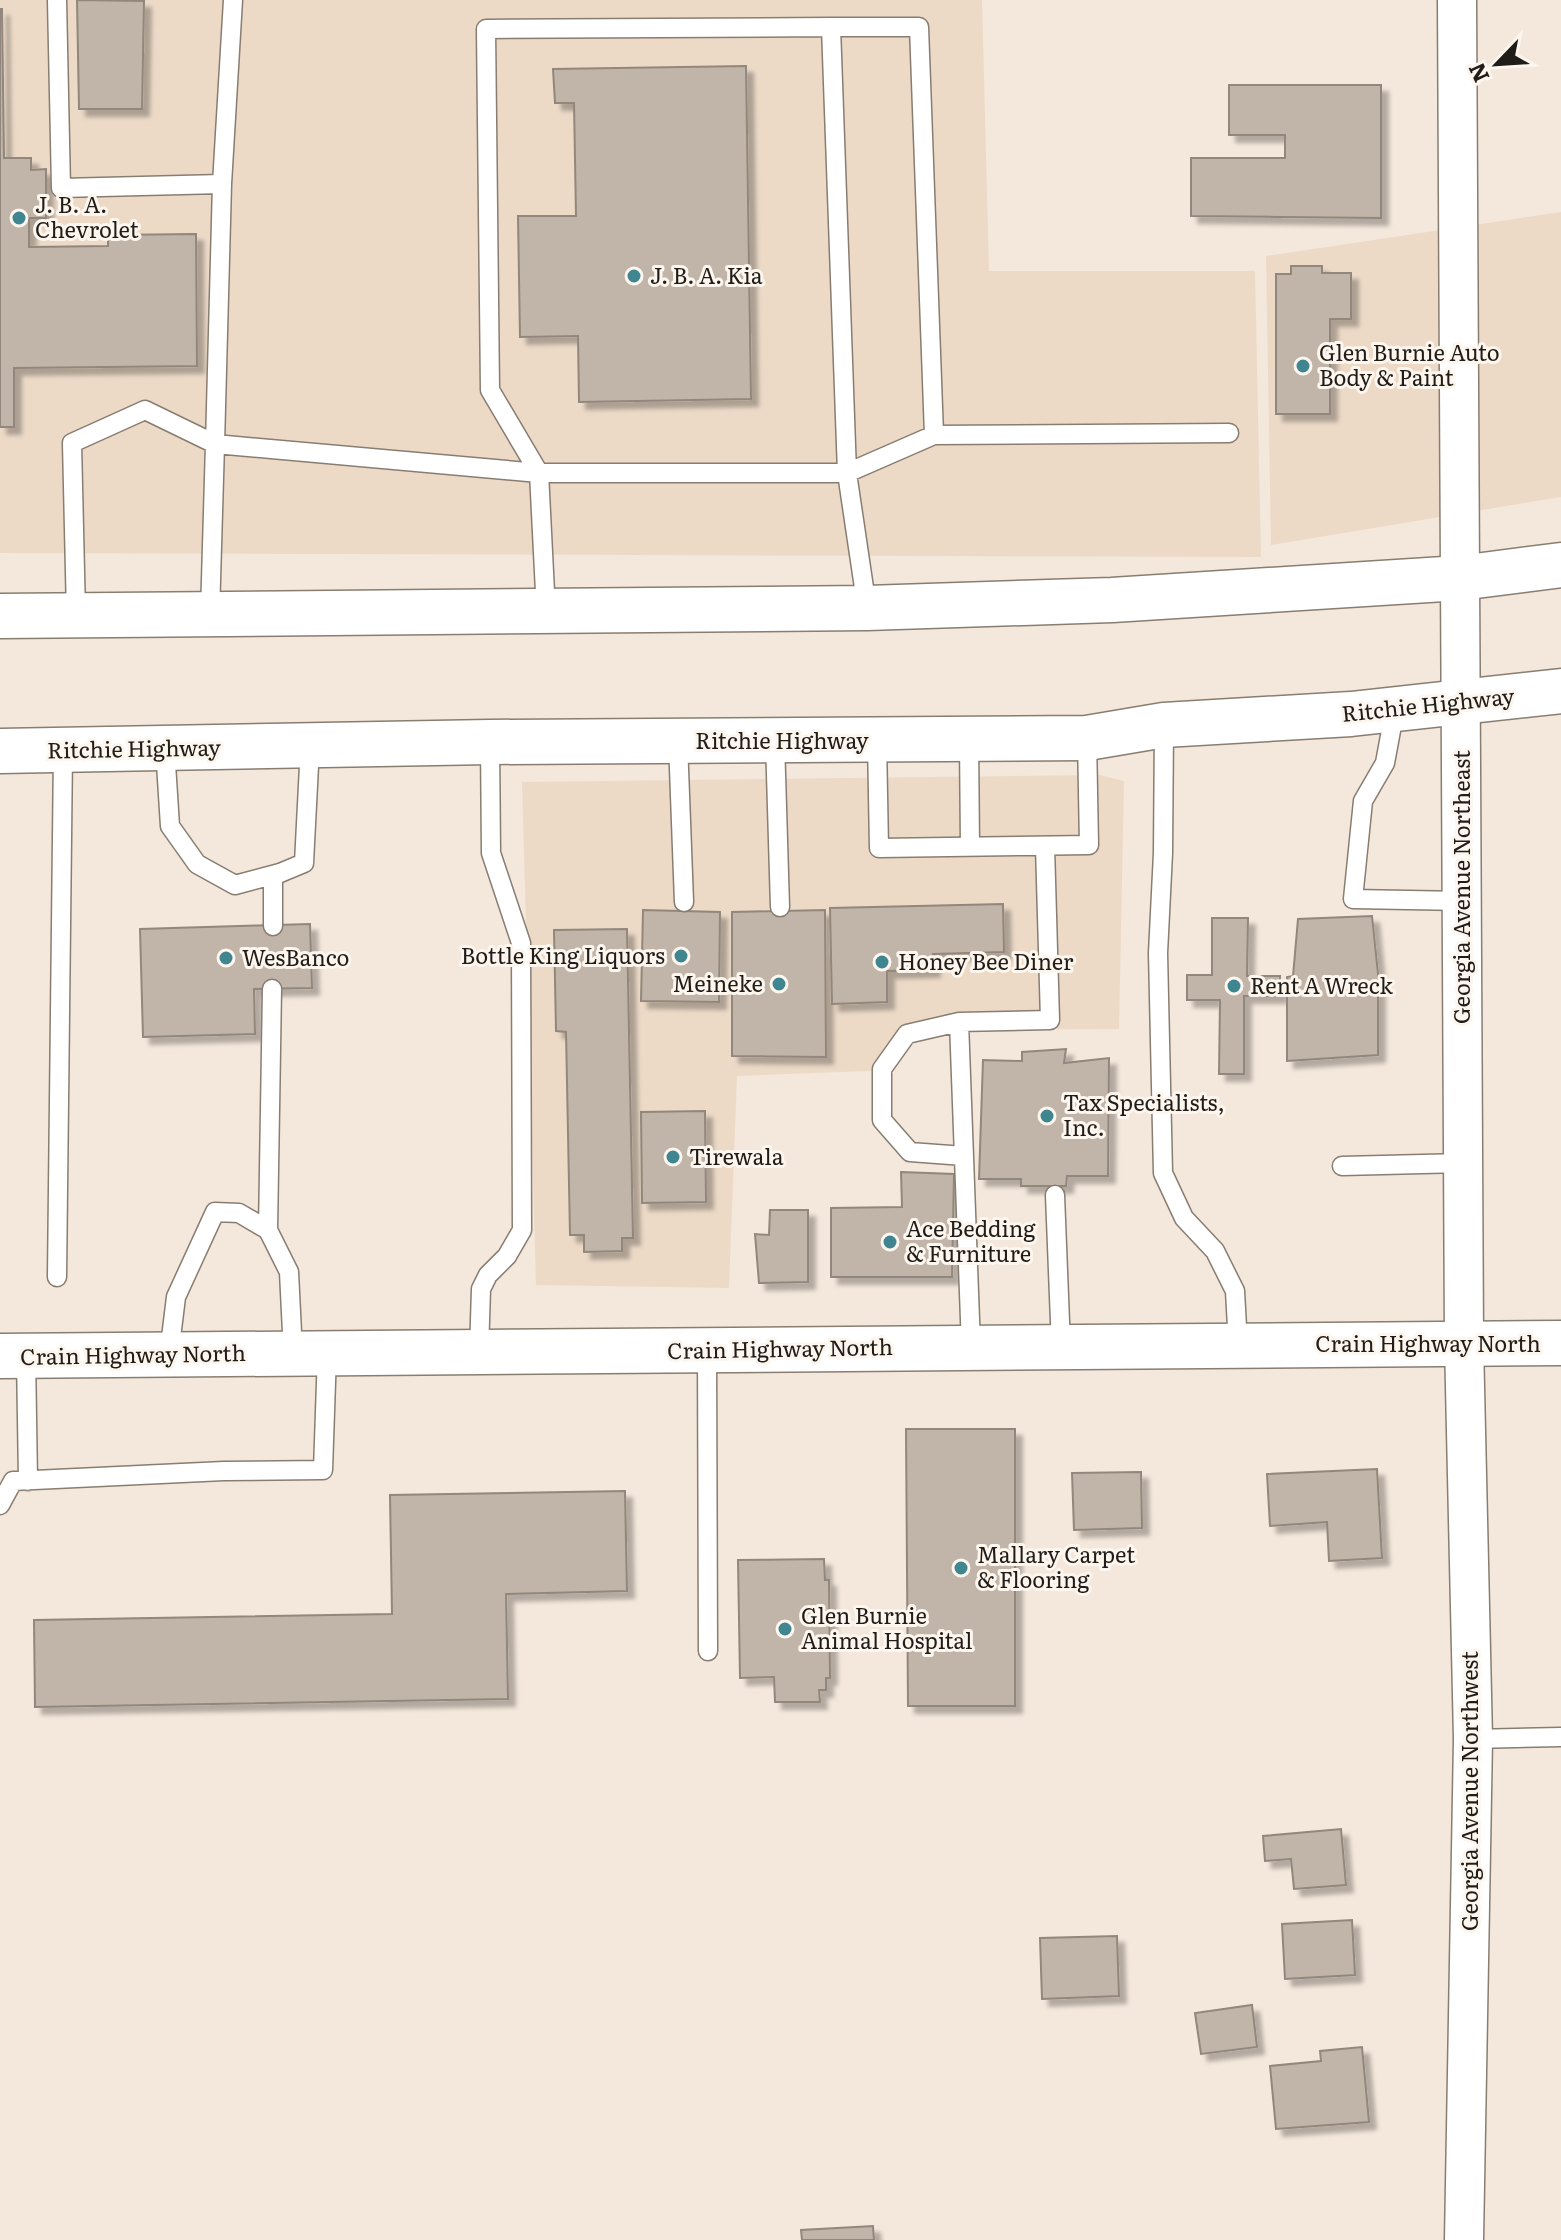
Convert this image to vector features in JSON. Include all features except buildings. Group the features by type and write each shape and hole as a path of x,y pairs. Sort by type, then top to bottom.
{"main road":[{"path":"0,616 867,608 1112,600 1460,578 1561,565"},
{"name":"Ritchie Highway","path":"0,751 490,742 1087,738 1164,725 1395,709 1561,691"},
{"name":"Crain Highway North","path":"13,1356 1561,1343"}],"street":[{"name":"Georgia Avenue Northeast","path":"1457,0 1464,1343"},
{"name":"Georgia Avenue Northwest","path":"1464,1343 1473,1739 1464,2240"}],"lane":[{"path":"57,0 61,188 222,184"},
{"path":"210,614 222,184 233,0"},
{"path":"831,27 847,473 867,608"},
{"path":"546,612 539,473 490,390 486,29 919,27 934,435"},
{"path":"76,615 72,443 145,410 215,444 539,473 847,473 934,435 1229,433"},
{"path":"1395,709 1385,763 1363,801 1353,899 1463,901"},
{"path":"1164,725 1158,953 1163,1173 1184,1218 1215,1251 1235,1291 1238,1345"},
{"path":"877,741 879,848 1045,846 1089,845 1087,738"},
{"path":"969,740 970,847"},
{"path":"775,741 780,907"},
{"path":"479,1352 481,1289 488,1275 507,1256 522,1230 521,943 491,853 490,742"},
{"path":"678,742 684,902"},
{"path":"165,748 170,826 197,864 235,885 304,863 310,746"},
{"path":"57,1277 63,750"},
{"path":"964,1156 910,1152 882,1120 882,1069 907,1034 959,1022 1050,1020 1045,846"},
{"path":"273,875 273,926"},
{"path":"0,1505 13,1481 224,1471 323,1470 310,1353 289,1272 268,1230 272,989"},
{"path":"959,1022 971,1347"},
{"path":"1342,1166 1463,1163"},
{"path":"1055,1195 1061,1347"},
{"path":"169,1355 176,1297 215,1212 239,1213 268,1230"},
{"path":"707,1350 708,1651"},
{"path":"13,1356 28,1481"},
{"path":"1473,1739 1561,1737"}],"shaded area":[{"path":"0,0 982,0 989,271 1255,271 1261,557 0,553"},
{"path":"1561,212 1561,497 1271,545 1266,256"},
{"path":"1100,775 1124,781 1119,1029 898,1030 894,1070 737,1076 729,1288 536,1285 522,782"}],"place":[{"name":"J. B. A. Chevrolet","path":"19,218"},
{"name":"J. B. A. Kia","path":"634,276"},
{"name":"Glen Burnie Auto Body & Paint","path":"1303,366"},
{"name":"Bottle King Liquors","path":"681,956"},
{"name":"WesBanco","path":"226,958"},
{"name":"Honey Bee Diner","path":"882,962"},
{"name":"Meineke","path":"779,984"},
{"name":"Rent A Wreck","path":"1234,986"},
{"name":"Tax Specialists, Inc.","path":"1047,1116"},
{"name":"Tirewala","path":"673,1157"},
{"name":"Ace Bedding & Furniture","path":"890,1242"},
{"name":"Mallary Carpet & Flooring","path":"961,1568"},
{"name":"Glen Burnie Animal Hospital","path":"785,1629"}]}
